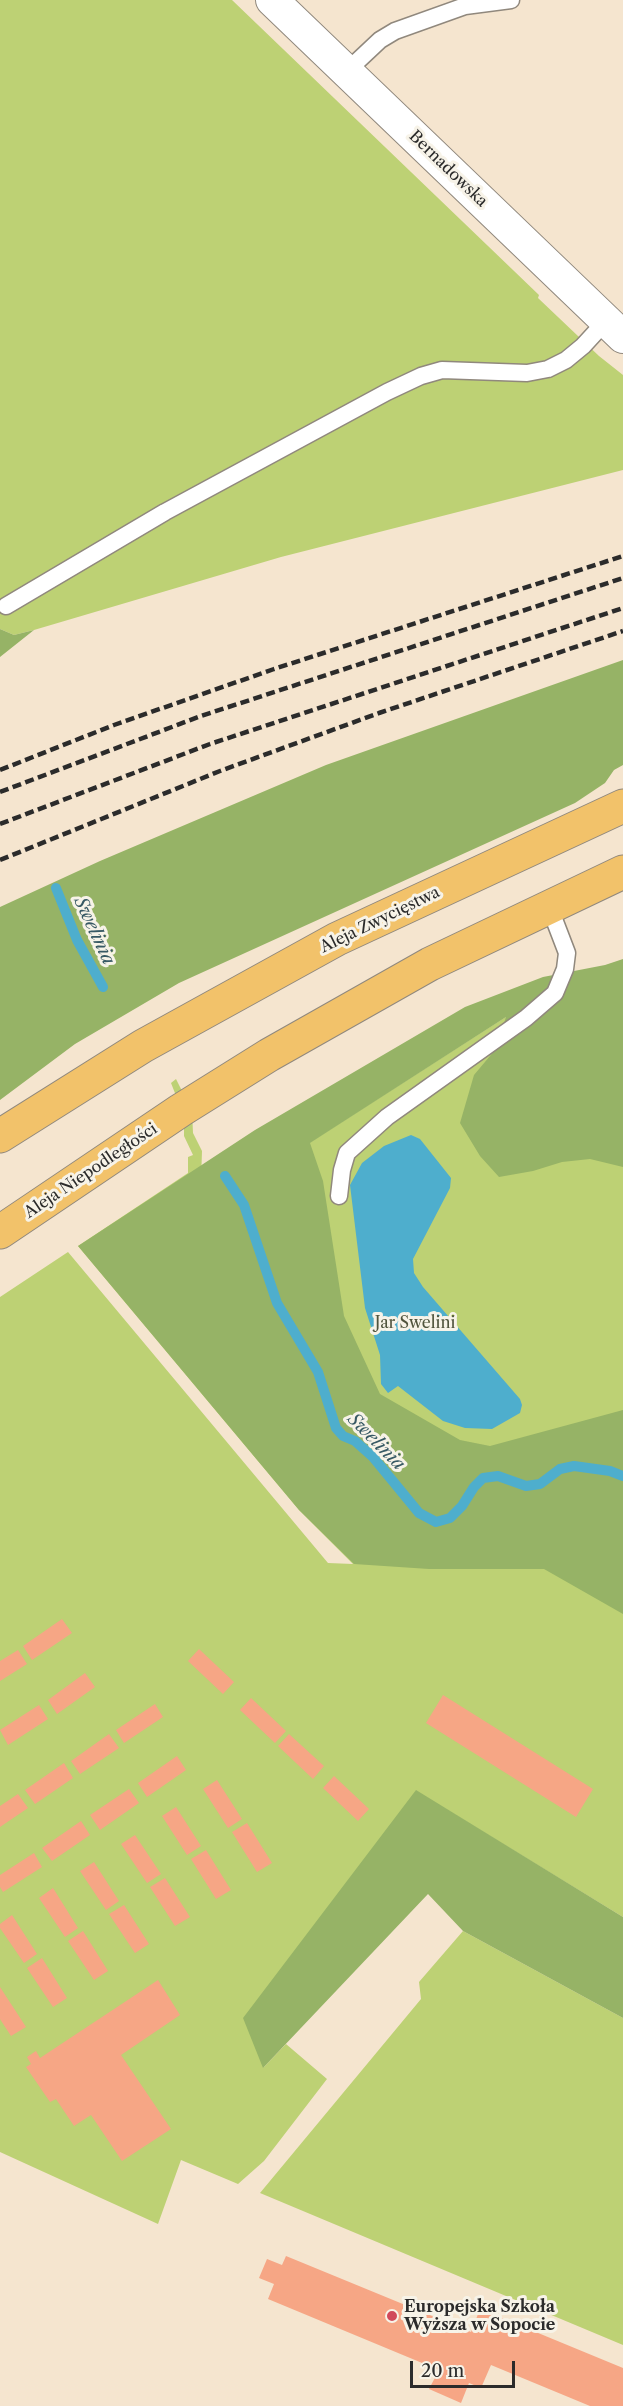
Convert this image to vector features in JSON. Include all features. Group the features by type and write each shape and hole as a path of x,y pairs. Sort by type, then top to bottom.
{"main road":[{"name":"Aleja Zwycięstwa","path":"0,1136 143,1046 337,939 623,806"},
{"path":"549,906 623,872"},
{"name":"Aleja Niepodległości","path":"0,1232 181,1110 269,1055 430,964 549,906"}],"street":[{"name":"Bernadowska","path":"272,0 617,321"}],"lane":[{"path":"347,71 380,39 395,31 465,6 511,0"},
{"path":"6,606 165,512 387,392 421,376 442,370 527,373 548,369 566,360 617,321"},
{"path":"339,1196 342,1170 347,1154 387,1117 526,1018 555,993 565,969 567,952 549,906"}],"green space":[{"path":"0,0 232,0 539,295 538,298 599,356 623,375 623,470 281,557 34,630 14,635 0,629"},
{"path":"0,629 14,635 34,630 0,657"},
{"path":"623,660 623,765 614,770 605,783 575,803 179,983 75,1044 0,1100 0,907 100,861 326,765"},
{"path":"623,959 623,1167 590,1159 562,1162 533,1171 499,1177 480,1156 460,1123 474,1075 495,1050 506,1017 310,1143 323,1181 344,1316 380,1394 460,1440 490,1446 623,1410 623,1614 544,1569 429,1569 354,1564 299,1510 78,1246 255,1130 465,1007 543,977 605,965"},
{"name":"Jar Swelini","path":"551,988 623,1065 623,1917 416,1791 263,2068 286,2044 327,2079 264,2161 238,2184 181,2160 158,2224 0,2152 0,1297 68,1252 328,1563 353,1564 299,1510 78,1246 188,1173 188,1157 193,1155 184,1136 184,1116 171,1083 176,1079 192,1111 193,1133 202,1151 201,1181 212,1205"},
{"path":"416,1790 623,1917 623,2018 463,1931 428,1894 263,2068 243,2018"},
{"path":"463,1931 623,2018 623,2345 260,2193 421,1999 419,1982"}],"water":[{"path":"411,1135 420,1139 451,1178 450,1188 413,1259 414,1273 423,1287 520,1399 522,1405 520,1413 492,1429 465,1428 443,1421 398,1386 388,1393 381,1384 380,1355 365,1308 350,1185 362,1163 384,1146"}],"building":[{"path":"62,1619 72,1633 32,1660 23,1646"},
{"path":"199,1649 234,1682 223,1694 188,1661"},
{"path":"18,1650 27,1664 0,1681 0,1661"},
{"path":"85,1673 95,1687 57,1714 48,1700"},
{"path":"443,1695 593,1789 576,1817 426,1723"},
{"path":"251,1698 286,1731 275,1743 240,1710"},
{"path":"155,1704 163,1717 124,1743 116,1730"},
{"path":"39,1705 48,1719 8,1745 0,1730"},
{"path":"109,1734 119,1748 80,1774 71,1761"},
{"path":"289,1734 324,1766 313,1779 278,1746"},
{"path":"177,1756 186,1770 147,1797 138,1783"},
{"path":"64,1763 73,1778 35,1804 25,1790"},
{"path":"334,1776 369,1809 358,1821 323,1788"},
{"path":"217,1780 242,1819 228,1828 203,1789"},
{"path":"129,1789 139,1803 100,1830 90,1815"},
{"path":"18,1794 28,1808 0,1827 0,1806"},
{"path":"176,1807 201,1846 187,1855 162,1816"},
{"path":"81,1821 90,1835 52,1861 42,1848"},
{"path":"247,1823 272,1863 257,1872 232,1832"},
{"path":"135,1835 161,1874 147,1883 121,1844"},
{"path":"206,1850 231,1890 216,1899 191,1859"},
{"path":"34,1853 42,1867 3,1892 0,1887 0,1875"},
{"path":"94,1862 119,1901 106,1910 80,1871"},
{"path":"165,1878 190,1917 175,1926 150,1887"},
{"path":"53,1888 78,1928 65,1937 39,1898"},
{"path":"124,1905 149,1944 135,1953 109,1914"},
{"path":"12,1915 37,1954 24,1963 0,1928 0,1924"},
{"path":"83,1931 108,1971 94,1980 68,1941"},
{"path":"42,1958 67,1998 53,2007 27,1968"},
{"path":"158,1980 180,2015 121,2055 171,2129 122,2161 91,2115 74,2126 56,2099 50,2102 26,2067 31,2064 27,2057 36,2051 40,2058"},
{"path":"0,1987 26,2027 11,2036 0,2019"},
{"path":"286,2256 471,2332 480,2309 623,2368 623,2406 590,2406 491,2365 481,2388 469,2383 461,2403 429,2389 439,2370 268,2299 274,2284 259,2278 267,2259 282,2265"}],"waterway":[{"name":"Swelinia","path":"56,888 77,940 103,987"},
{"name":"Swelinia","path":"225,1176 244,1205 277,1303 318,1372 336,1428 343,1436 355,1441 373,1457 419,1513 436,1522 450,1518 483,1478 498,1476 526,1486 540,1484 560,1469 574,1466 610,1471 623,1476"}],"railway":[{"path":"0,770 114,725 274,669 623,556"},
{"path":"0,792 201,716 623,578"},
{"path":"0,824 210,744 623,608"},
{"path":"0,860 220,771 379,713 623,631"}],"place":[{"name":"Europejska Szkoła Wyższa w Sopocie","path":"392,2316"}]}
